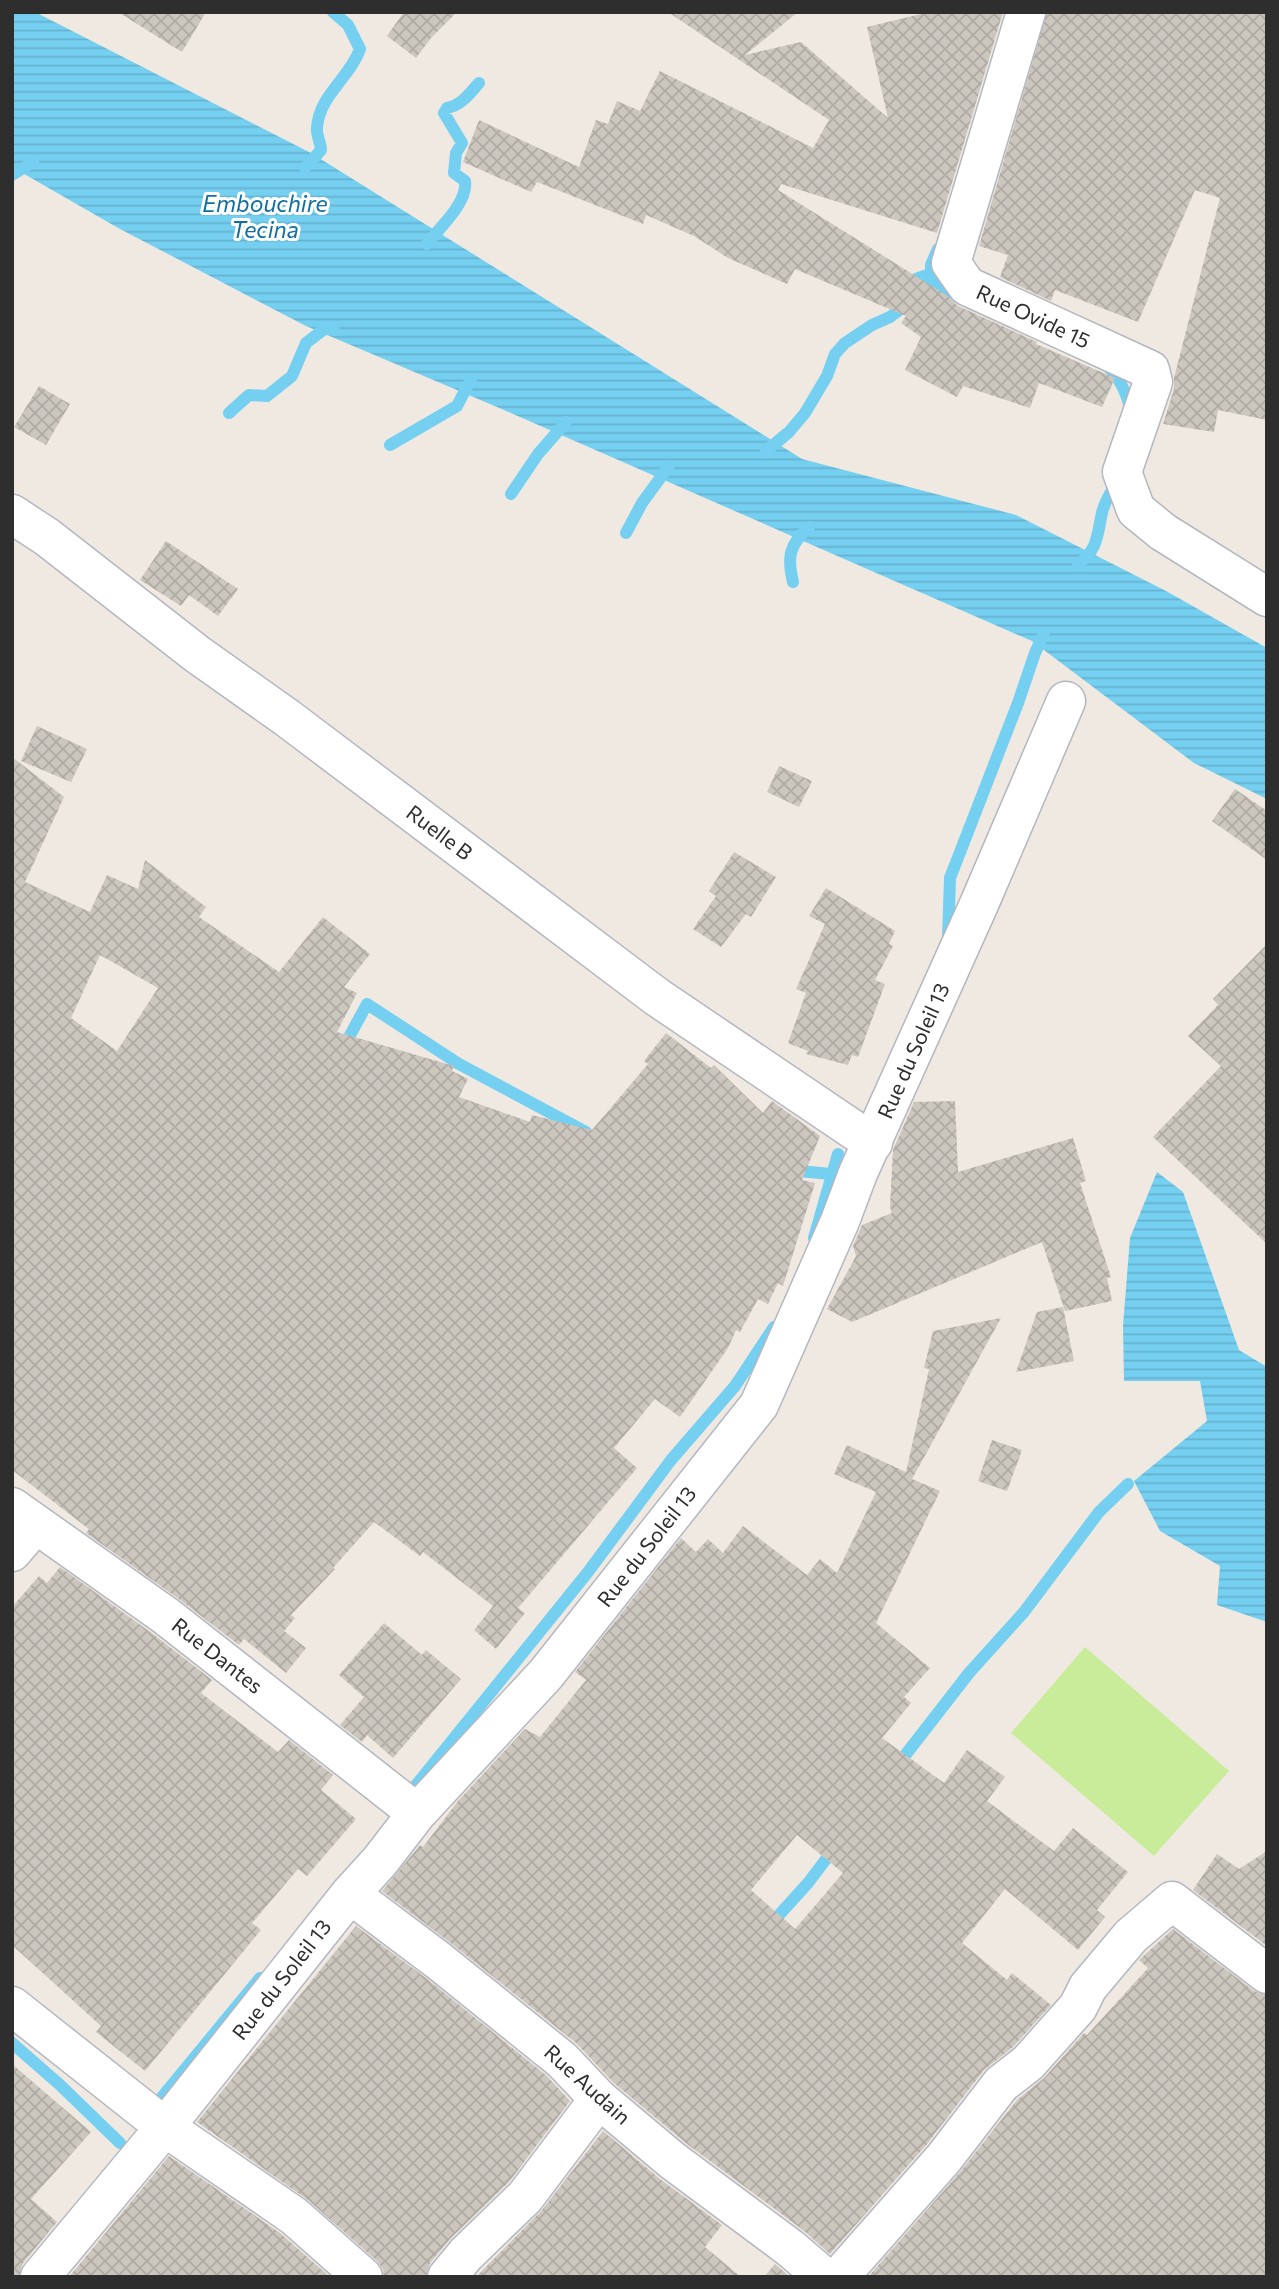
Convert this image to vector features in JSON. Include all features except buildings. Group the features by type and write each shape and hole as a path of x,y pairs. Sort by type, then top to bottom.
{"street":[{"name":"Rue Ovide 15","path":"1026,12 951,263 967,286 1150,370 1153,383 1122,472 1136,510 1163,532 1267,597"},
{"name":"Ruelle B","path":"12,514 47,537 197,654 286,717 657,997 873,1143"},
{"name":"Rue du Soleil 13","path":"40,2277 165,2127 416,1813 546,1674 759,1405 859,1173 981,902 1066,701"},
{"name":"Rue Dantes","path":"20,1528 166,1616 416,1813"},
{"name":"Rue Audain","path":"350,1894 439,1961 562,2060 599,2099 673,2161 790,2248 824,2277"},
{"path":"839,2277 944,2158 1001,2084 1028,2063 1078,2007 1088,1987 1131,1936 1172,1901 1267,1974"},
{"path":"12,2006 165,2127 294,2216 363,2277"},
{"path":"447,2277 466,2254 525,2197 599,2099"}],"green space":[{"path":"1085,1647 1229,1771 1154,1856 1011,1733"}],"water":[{"name":"Embouchire Tecina","path":"12,12 35,12 311,153 802,459 1016,515 1166,591 1267,648 1267,799 1194,763 1032,641 306,326 120,229 12,167"},
{"path":"1157,1172 1183,1192 1239,1350 1267,1367 1267,1622 1217,1605 1220,1566 1160,1531 1134,1481 1207,1421 1200,1381 1124,1381 1123,1326 1130,1238"}],"waterway":[{"path":"305,168 321,150 317,128 323,106 360,49 348,25 333,12"},
{"path":"427,244 457,206 465,189 465,181 454,173 456,153 462,143 444,113 447,108 465,99 479,83"},
{"path":"12,175 33,162"},
{"path":"938,249 931,265 931,279 960,298"},
{"path":"766,451 789,432 805,413 827,376 835,354 845,343 898,311 908,282 930,274"},
{"path":"229,413 249,395 267,396 292,376 306,343 327,327 334,330"},
{"path":"1106,365 1122,386 1131,413"},
{"path":"390,445 457,406 471,379"},
{"path":"511,494 538,454 566,422"},
{"path":"626,533 642,503 669,466"},
{"path":"1078,564 1094,547 1103,509 1117,481"},
{"path":"793,582 791,552 797,540 809,527"},
{"path":"948,939 950,878 1044,633"},
{"path":"342,1050 367,1004 459,1064 586,1132"},
{"path":"814,1238 838,1154"},
{"path":"788,1170 831,1174"},
{"path":"409,1794 588,1572 671,1460 735,1386 774,1327"},
{"path":"896,1767 969,1673 1024,1612 1099,1512 1128,1484"},
{"path":"769,1926 808,1883 836,1846"},
{"path":"151,2107 153,2108 260,1978"},
{"path":"12,2043 120,2143"}]}
